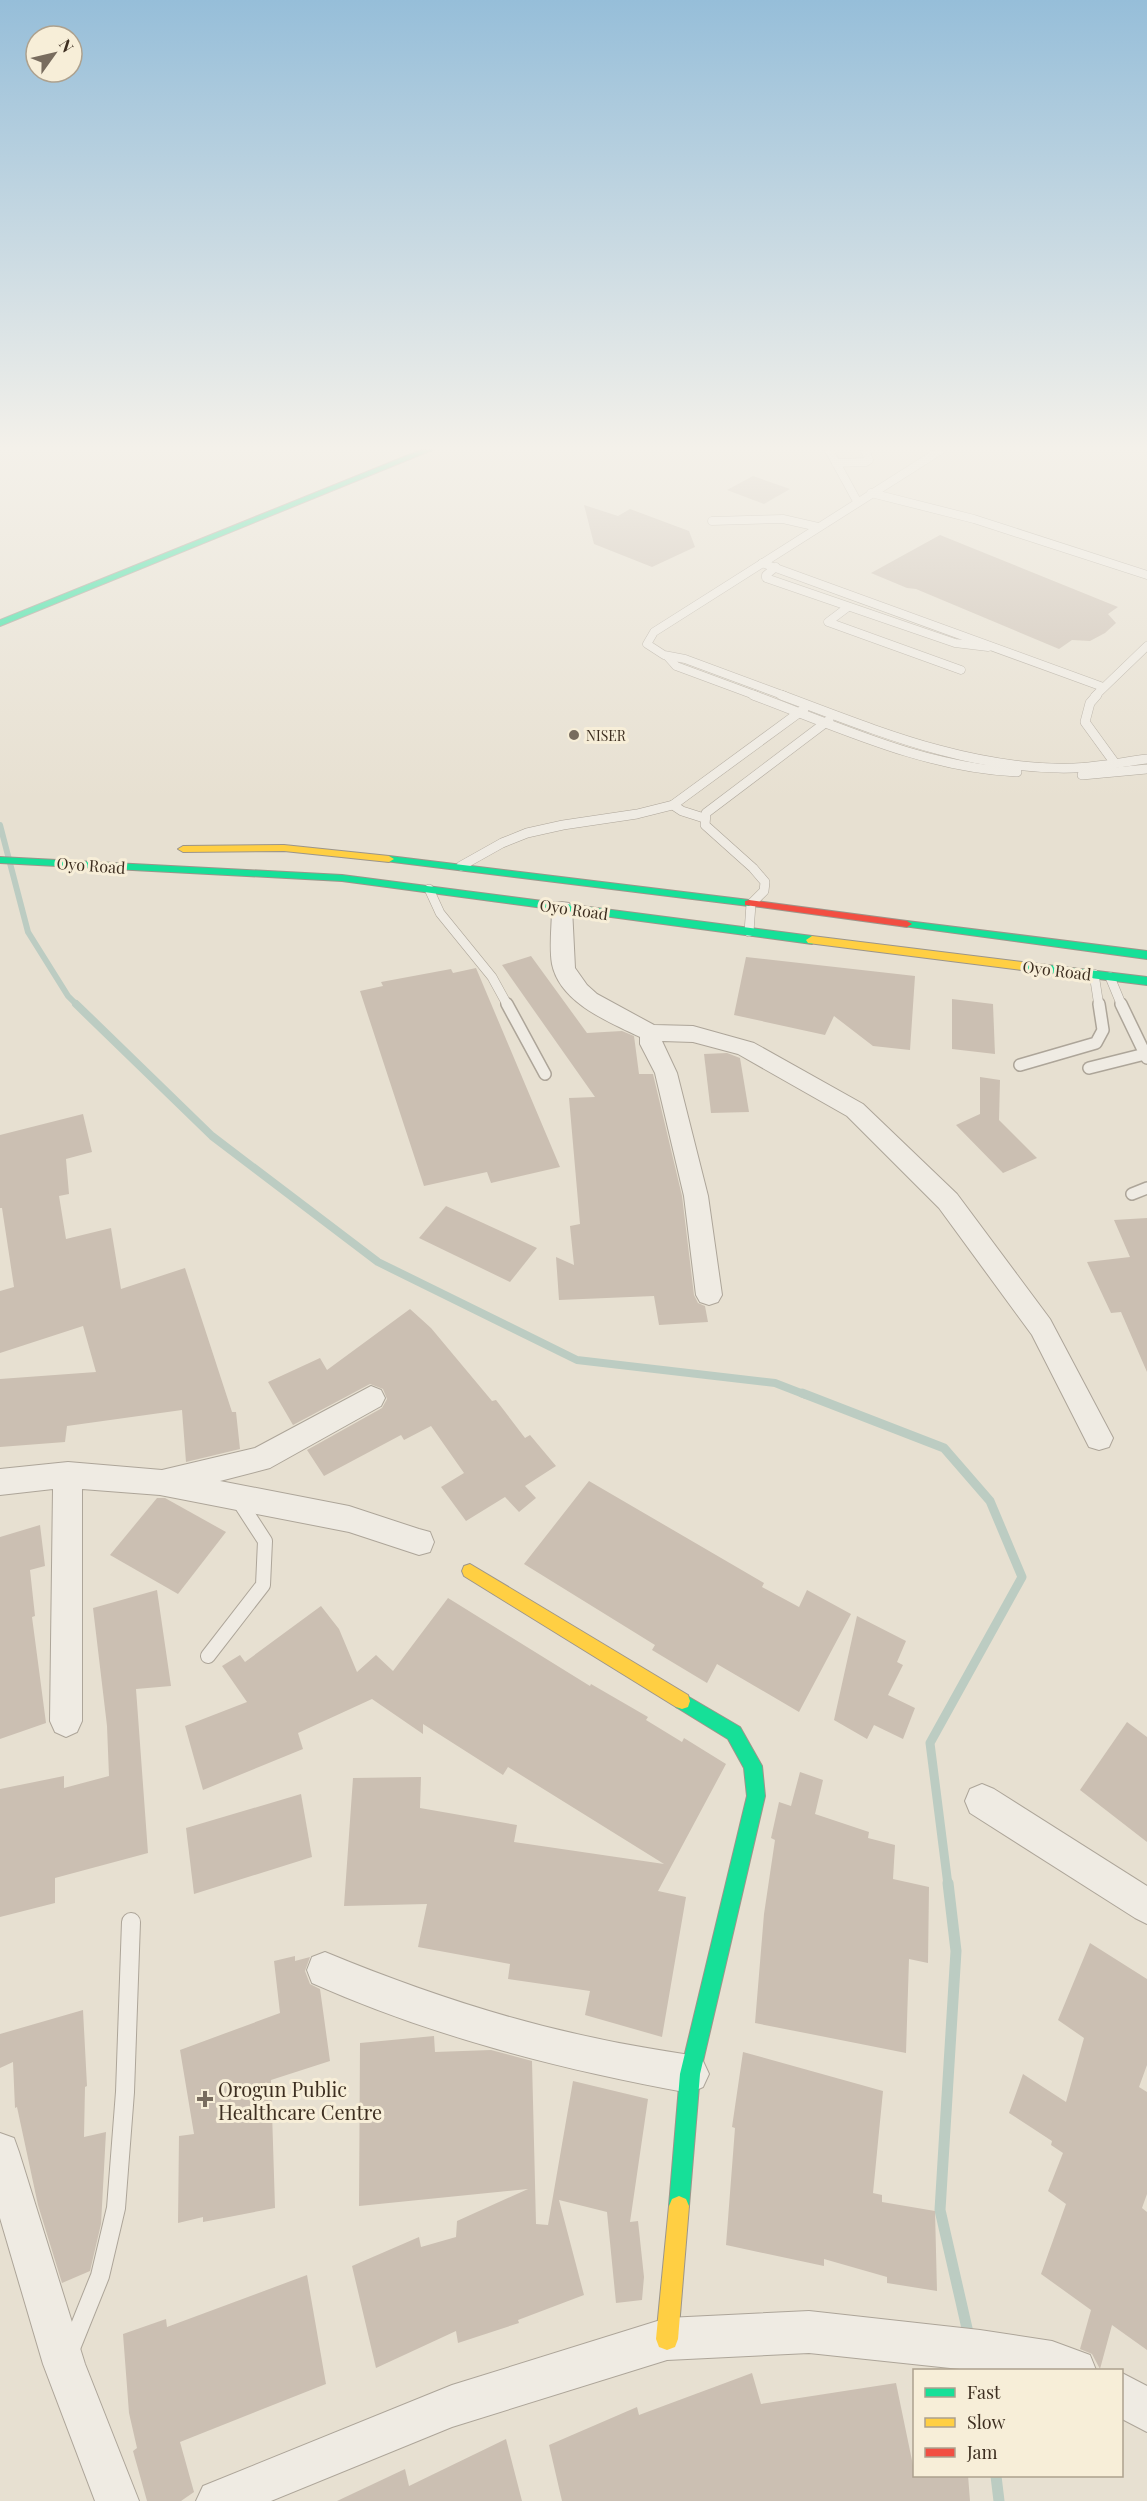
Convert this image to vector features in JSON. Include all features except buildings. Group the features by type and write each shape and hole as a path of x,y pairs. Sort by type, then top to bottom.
{"main road":[{"path":"0,623 139,567"},
{"name":"Oyo Road","path":"164,848 284,848 461,866 1147,955"},
{"name":"Oyo Road","path":"0,860 185,872 332,878 749,933 1147,981"},
{"path":"470,1571 734,1734 753,1766 756,1796 690,2074 667,2339"}],"street":[{"path":"562,908 564,967 579,990 608,1012 651,1033 693,1034 746,1048 855,1110 948,1202 1041,1327 1099,1438"},
{"path":"651,1033 651,1044 666,1073 696,1196 709,1295"},
{"path":"160,1482 260,1459 371,1398"},
{"path":"66,1721 68,1475"},
{"path":"0,1482 68,1475 160,1482 349,1519 418,1542"},
{"path":"982,1801 1147,1906"},
{"path":"325,1970 363,1987 500,2033 595,2057 690,2074"},
{"path":"0,2152 64,2364 117,2501"},
{"path":"218,2501 453,2406 667,2339 809,2332 928,2343 1052,2362 1072,2369"},
{"path":"1123,2395 1147,2410"}],"lane":[{"path":"756,567 654,632 647,644 657,653 684,659 922,747 980,760 1074,768 1147,759"},
{"path":"998,647 970,647 955,644 766,578 766,575 776,567 998,647 1103,687"},
{"path":"1121,567 1147,575"},
{"path":"848,607 828,622 961,670"},
{"path":"1114,762 1085,722 1090,703 1103,687 1147,646"},
{"path":"668,657 676,666 922,758 992,771 1083,775 1147,769"},
{"path":"461,866 510,839 528,833 550,827 651,812 672,805 809,705"},
{"path":"749,933 751,904 764,891 765,882 753,868 705,825 704,818 706,813 836,715"},
{"path":"672,805 704,818"},
{"path":"429,889 440,913 492,977 545,1074"},
{"path":"1020,1065 1088,1046 1101,1037 1103,1030 1094,975"},
{"path":"1089,1068 1146,1056 1110,976"},
{"path":"1132,1194 1147,1188"},
{"path":"208,1656 263,1585 265,1541 237,1497"},
{"path":"64,2364 100,2276 116,2208 125,2091 131,1922"}],"waterway":[{"path":"0,825 28,932 68,996 76,1004"},
{"path":"76,1004 212,1136 378,1262 577,1360 775,1383 806,1395"},
{"path":"802,1393 944,1448 990,1501 1022,1577 930,1743 948,1885"},
{"path":"948,1883 956,1951 940,2210 969,2337"},
{"path":"996,2477 999,2501"}],"traffic: fast":[{"path":"0,623 139,567"},
{"path":"389,859 749,903"},
{"path":"0,860 342,878 812,940"},
{"path":"907,924 1147,955"},
{"path":"1022,966 1147,981"},
{"path":"679,2206 690,2074 756,1796 753,1766 734,1733 682,1701"}],"traffic: slow":[{"path":"183,849 284,848 389,859"},
{"path":"812,940 1022,966"},
{"path":"470,1571 682,1701"},
{"path":"667,2339 679,2206"}],"traffic: jam":[{"path":"749,903 907,924"}],"place":[{"name":"NISER","path":"574,735"},
{"name":"Orogun Public Healthcare Centre","path":"205,2099"}]}
